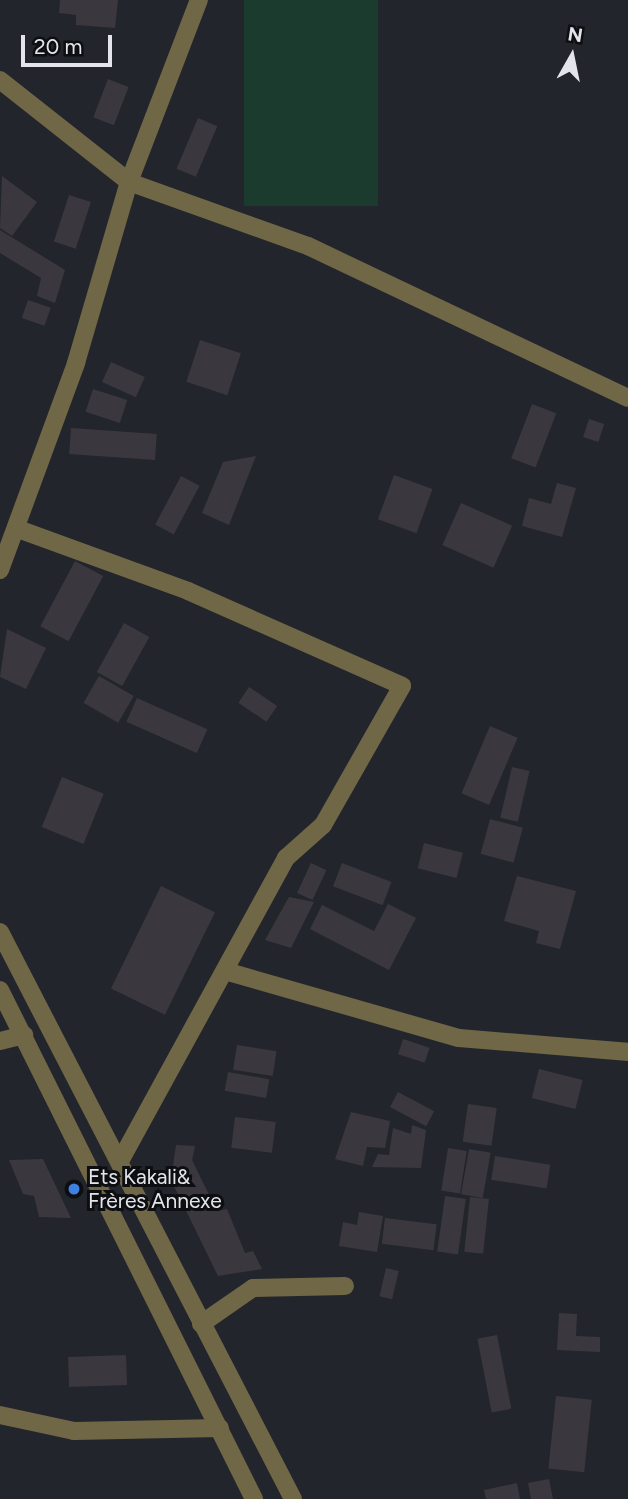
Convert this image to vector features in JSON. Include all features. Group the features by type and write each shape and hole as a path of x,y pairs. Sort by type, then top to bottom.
{"street":[{"path":"0,570 19,529 76,363 129,183 199,0"},
{"path":"0,80 129,183 308,246 628,397"},
{"path":"19,529 188,591 402,686 323,825 286,858 122,1158"},
{"path":"0,932 122,1158 201,1324 293,1499"},
{"path":"225,971 459,1038 628,1052"},
{"path":"0,990 254,1499"},
{"path":"0,1041 24,1035"},
{"path":"201,1324 253,1288 345,1286"},
{"path":"0,1415 74,1431 220,1428"}],"green space":[{"path":"244,0 378,0 378,206 244,206"}],"building":[{"path":"60,0 118,0 115,28 76,25 76,15 59,13"},
{"path":"108,79 129,87 114,125 93,117"},
{"path":"198,118 217,126 196,177 177,169"},
{"path":"2,176 37,202 12,236 0,228"},
{"path":"69,195 91,202 76,249 54,242"},
{"path":"0,230 65,270 55,303 37,296 41,278 0,253"},
{"path":"28,300 51,308 45,326 22,318"},
{"path":"200,340 241,353 227,395 186,382"},
{"path":"111,362 145,377 136,397 102,382"},
{"path":"93,389 127,400 120,423 86,412"},
{"path":"532,404 556,413 535,467 511,458"},
{"path":"589,419 604,424 598,442 583,437"},
{"path":"71,428 157,434 155,460 69,454"},
{"path":"256,456 229,525 202,513 223,462"},
{"path":"394,475 433,489 416,533 378,519"},
{"path":"181,476 200,486 174,534 155,525"},
{"path":"557,483 576,488 562,537 522,526 529,498 551,504"},
{"path":"461,503 512,526 493,568 442,545"},
{"path":"75,561 103,576 69,641 40,626"},
{"path":"124,623 149,637 122,686 97,672"},
{"path":"7,629 46,648 26,689 0,677"},
{"path":"99,676 134,696 118,723 84,703"},
{"path":"249,687 277,706 267,722 238,703"},
{"path":"137,698 207,729 197,753 126,722"},
{"path":"490,726 518,738 489,805 461,793"},
{"path":"512,767 530,771 518,822 500,818"},
{"path":"62,777 104,794 83,844 42,827"},
{"path":"490,819 523,828 514,863 481,854"},
{"path":"424,843 463,853 457,878 418,868"},
{"path":"311,863 326,870 312,900 297,893"},
{"path":"342,863 391,882 383,905 333,886"},
{"path":"517,876 576,891 560,949 536,943 539,931 504,921"},
{"path":"161,886 215,912 165,1015 111,988"},
{"path":"289,897 314,902 291,948 265,940"},
{"path":"388,904 416,918 389,970 310,929 322,905 374,931"},
{"path":"403,1039 430,1048 425,1063 398,1054"},
{"path":"237,1045 277,1051 273,1076 233,1070"},
{"path":"539,1069 583,1080 575,1109 532,1098"},
{"path":"228,1072 269,1079 266,1098 225,1091"},
{"path":"398,1092 434,1111 426,1126 390,1107"},
{"path":"468,1104 497,1108 491,1146 463,1142"},
{"path":"351,1112 390,1121 385,1148 367,1147 363,1166 335,1159"},
{"path":"235,1117 276,1122 272,1153 231,1148"},
{"path":"412,1125 426,1130 421,1168 372,1167 378,1154 389,1155 393,1128 411,1134"},
{"path":"176,1145 195,1146 192,1160 217,1211 227,1209 245,1253 253,1251 262,1269 218,1276 171,1180"},
{"path":"448,1148 467,1151 460,1193 441,1190"},
{"path":"469,1149 491,1153 483,1198 461,1194"},
{"path":"495,1156 550,1165 547,1188 491,1180"},
{"path":"43,1159 71,1218 39,1217 34,1196 23,1194 9,1160"},
{"path":"445,1196 466,1199 458,1254 437,1251"},
{"path":"470,1197 489,1199 483,1254 464,1252"},
{"path":"359,1212 383,1216 377,1252 339,1246 343,1222 357,1225"},
{"path":"385,1218 437,1224 433,1250 382,1244"},
{"path":"386,1268 399,1271 392,1299 379,1296"},
{"path":"559,1313 577,1314 576,1336 600,1337 600,1352 557,1350"},
{"path":"497,1335 511,1409 492,1412 477,1339"},
{"path":"126,1355 127,1385 69,1387 68,1357"},
{"path":"556,1396 592,1400 584,1472 548,1469"},
{"path":"549,1479 553,1499 531,1499 528,1483"},
{"path":"517,1483 520,1499 486,1499 484,1490"}],"place":[{"name":"Ets Kakali& Frères Annexe","path":"74,1189"}]}
